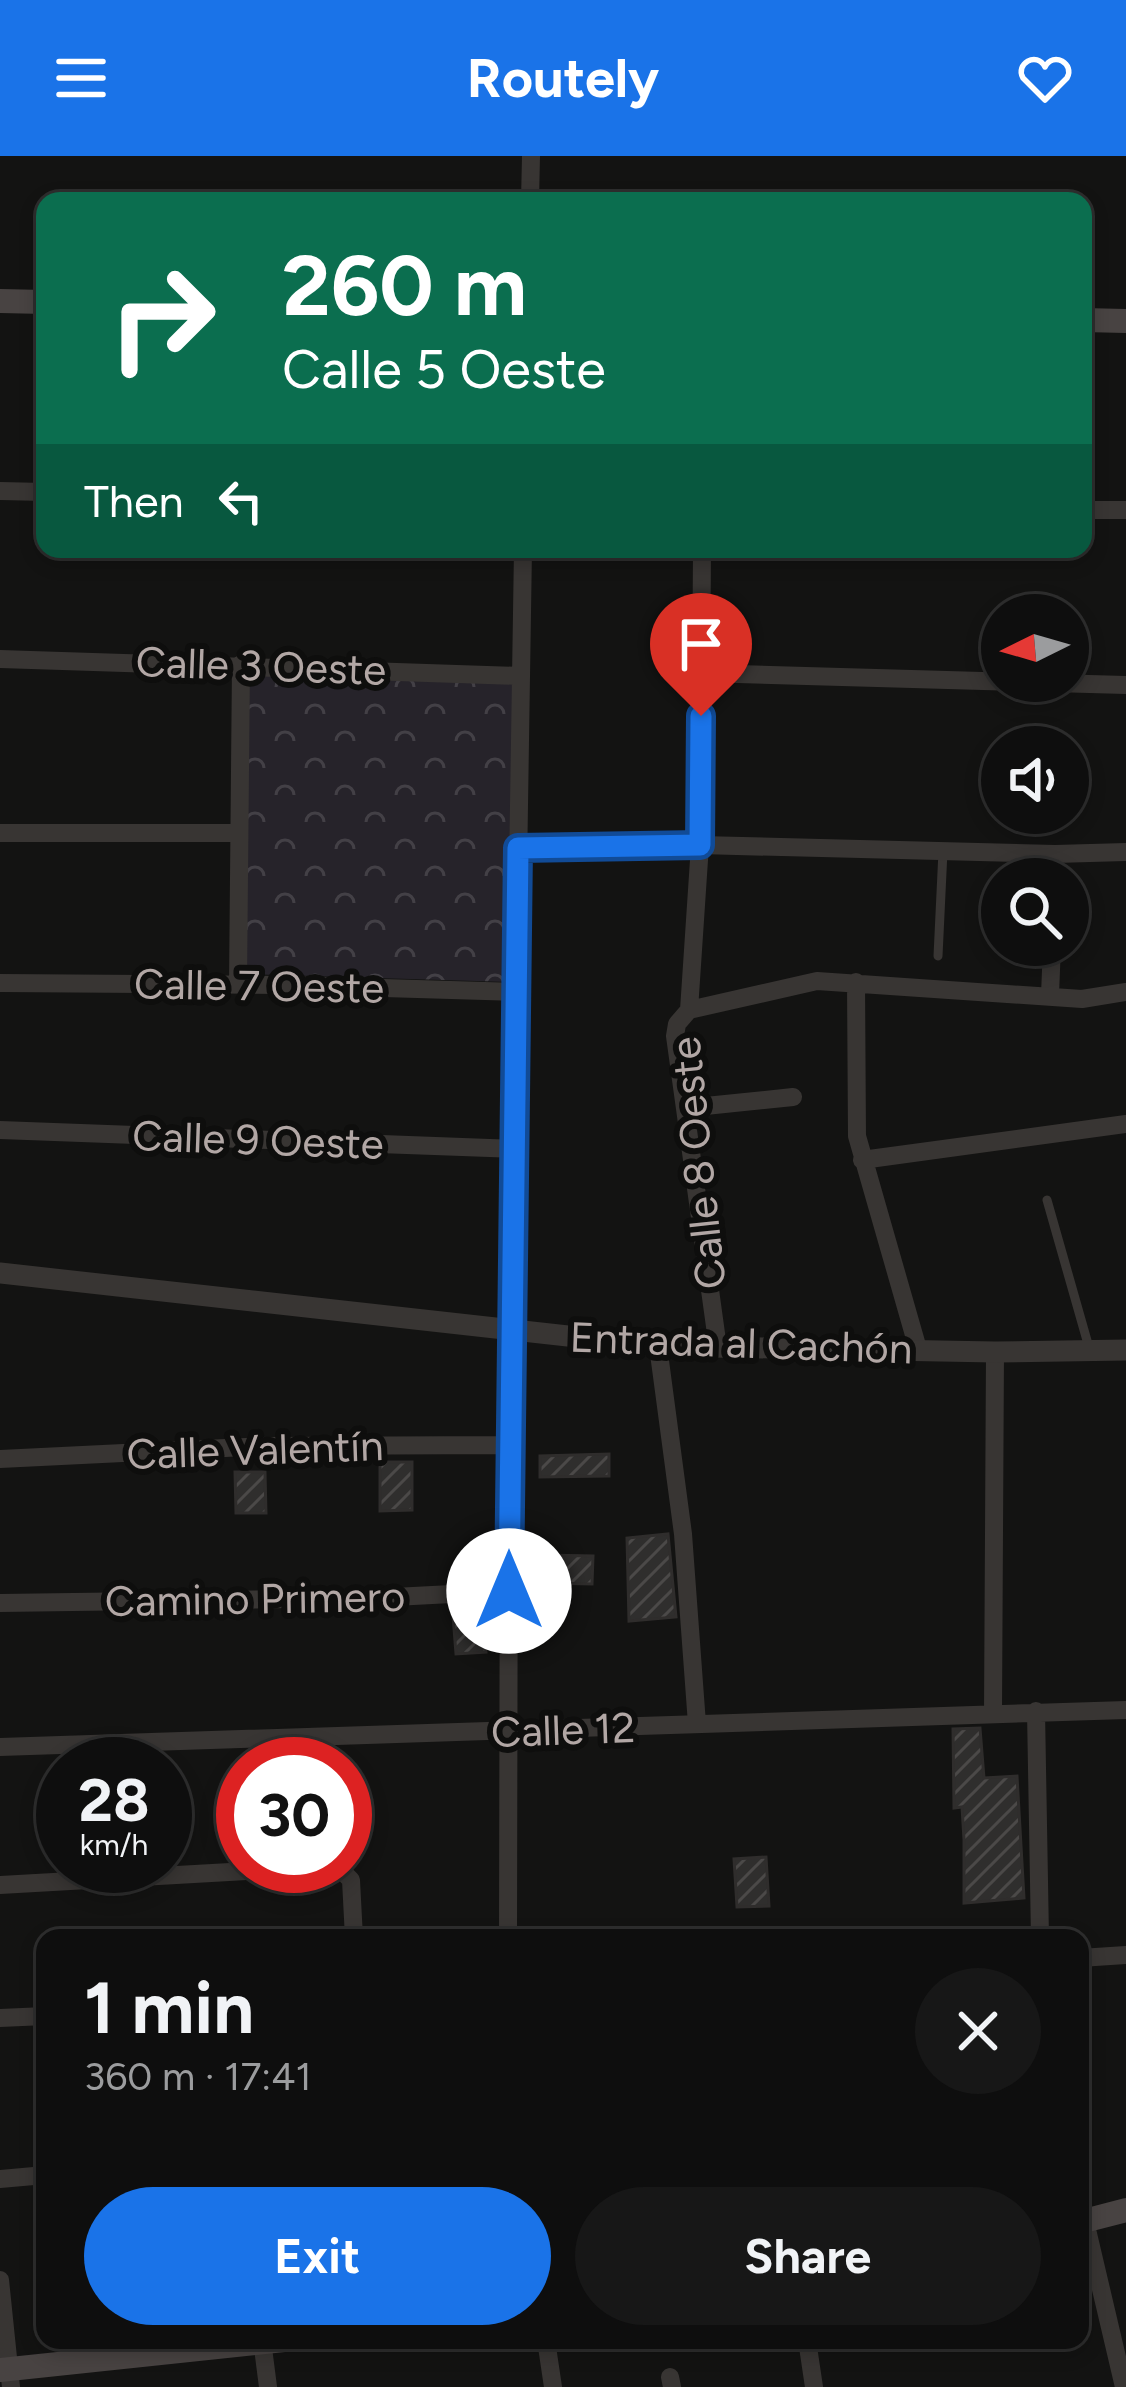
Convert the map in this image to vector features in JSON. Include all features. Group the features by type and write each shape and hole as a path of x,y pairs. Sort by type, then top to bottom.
{"main road":[{"path":"0,301 36,302"},
{"path":"1092,320 1126,321"},
{"path":"1089,2220 1126,2210"},
{"path":"7,2375 207,2349"}],"street":[{"path":"530,192 531,156"},
{"path":"0,491 36,492"},
{"path":"1092,510 1126,510"},
{"path":"508,1929 509,1445 523,558"},
{"name":"Calle 8 Oeste","path":"702,558 700,845 688,1010 675,1036 718,1348"},
{"name":"Calle 3 Oeste","path":"0,659 521,676"},
{"path":"238,984 241,664"},
{"path":"702,673 1126,685"},
{"path":"0,833 239,833"},
{"path":"518,848 700,845 1126,852"},
{"path":"1055,854 1055,858"},
{"path":"1050,995 1051,966"},
{"path":"688,1010 817,981 1082,999 1126,992"},
{"path":"856,982 857,1136 918,1349"},
{"name":"Calle 7 Oeste","path":"0,983 518,992"},
{"path":"686,1108 793,1097"},
{"path":"862,1160 1126,1124"},
{"name":"Calle 9 Oeste","path":"0,1130 515,1149"},
{"name":"Entrada al Cachón","path":"0,1273 658,1346 1126,1350"},
{"name":"Calle 8 Oeste","path":"658,1346 683,1534 697,1724"},
{"path":"993,1713 995,1352"},
{"name":"Calle Valentín","path":"0,1459 266,1446 509,1445"},
{"name":"Camino Primero","path":"0,1603 328,1599 509,1591"},
{"name":"Calle 12","path":"0,1747 1126,1710"},
{"path":"1036,1711 1040,1929"},
{"path":"0,1885 338,1866 351,1880 354,1929"},
{"path":"1089,1957 1126,1955"},
{"path":"0,2018 36,2016"},
{"path":"0,2179 36,2176"},
{"path":"1089,2246 1124,2387"},
{"path":"0,2280 7,2375"},
{"path":"268,2387 269,2349"},
{"path":"547,2349 553,2387"},
{"path":"808,2349 814,2387"}],"lane":[{"path":"938,956 943,851"},
{"path":"1047,1200 1090,1351"}],"green space":[{"path":"248,675 514,681 510,982 245,974"}],"building":[{"path":"609,1454 609,1476 540,1477 540,1456"},
{"path":"380,1462 412,1462 412,1510 380,1511"},
{"path":"235,1472 265,1472 266,1513 236,1513"},
{"path":"668,1534 676,1617 629,1621 627,1538"},
{"path":"542,1555 593,1556 592,1584 542,1583"},
{"path":"483,1614 486,1652 456,1654 453,1616"},
{"path":"980,1728 984,1778 1017,1776 1024,1898 964,1903 962,1807 954,1808 953,1729"},
{"path":"766,1857 769,1906 737,1907 734,1859"}],"route":[{"path":"509,1591 518,848 700,845 701,716"}]}
